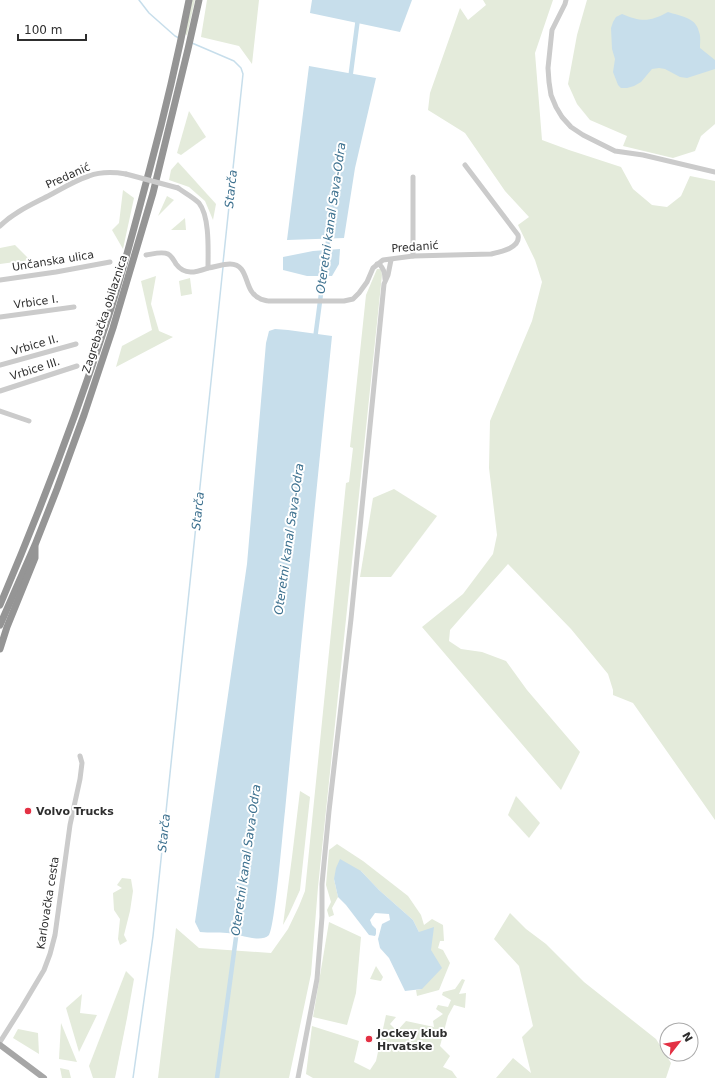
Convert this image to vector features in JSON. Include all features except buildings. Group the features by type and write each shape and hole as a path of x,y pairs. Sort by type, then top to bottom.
{"highway":[{"name":"Zagrebačka obilaznica","path":"0,605 50,482 106,324 134,229 168,97 190,0"},
{"name":"Zagrebačka obilaznica","path":"0,625 34,545 72,447 113,328 153,193 199,0"},
{"path":"0,648 35,558 34,545"}],"main road":[{"path":"0,1045 44,1078"}],"street":[{"path":"566,0 552,30 548,68 551,95 562,118 571,128 583,136 615,151 643,155 715,172"},
{"name":"Predanić","path":"377,264 387,259 391,260 413,256 491,254 513,247 519,238 515,231 465,165"},
{"name":"Predanić","path":"0,226 7,218 90,175 108,172 126,174 178,188 200,204 208,232 208,268"},
{"path":"413,177 413,256"},
{"path":"146,255 168,254 182,270 188,272 232,264 243,270 248,287 258,298 268,301 344,301 353,299 368,282 373,268 377,264 382,266 385,274 351,619 329,811 322,884 322,917 317,979 298,1078"},
{"path":"384,284 391,260"},
{"name":"Unčanska ulica","path":"0,280 110,262"},
{"name":"Vrbice I.","path":"0,317 74,307"},
{"name":"Vrbice II.","path":"0,365 76,344"},
{"name":"Vrbice III.","path":"0,391 77,366"},
{"path":"0,411 29,421"},
{"name":"Karlovačka cesta","path":"0,1042 44,970 50,954 55,935 70,826 80,779 82,764 80,756"}],"green space":[{"path":"192,0 195,0 187,35 185,34"},
{"path":"207,0 259,0 252,64 239,46 201,37"},
{"path":"483,0 553,0 535,53 542,140 621,167 633,189 652,205 667,207 681,196 690,176 715,181 715,820 633,703 613,695 608,674 571,629 508,564 450,630 449,641 461,649 482,652 506,661 527,690 580,752 561,790 422,627 463,594 493,554 497,535 489,468 490,421 532,321 542,282 535,260 518,225 529,217 505,191 465,133 428,110 430,93 460,8 468,20 486,5"},
{"path":"587,0 715,0 715,124 701,136 695,151 673,158 623,146 627,136 590,120 577,104 568,84 577,35"},
{"path":"189,111 206,137 181,155 177,153"},
{"path":"178,162 216,204 213,220 205,201 189,187 169,180 171,170"},
{"path":"123,190 134,198 123,249 112,230 119,223"},
{"path":"167,196 174,200 158,216"},
{"path":"185,218 186,230 171,230"},
{"path":"15,245 30,260 0,264 0,248"},
{"path":"377,269 381,269 382,275 318,887 311,974 289,1078 158,1078 176,928 199,948 271,953 288,929 305,891 346,483 349,482 353,448 350,447 366,295"},
{"path":"156,276 151,304 159,331 173,337 116,367 122,346 152,330 141,281"},
{"path":"190,278 192,294 181,296 179,281"},
{"path":"394,489 437,516 391,577 360,577 373,498"},
{"path":"300,791 310,797 300,890 283,925 292,857"},
{"path":"516,796 540,823 529,838 508,815"},
{"path":"337,844 363,861 408,896 421,915 424,925 432,919 443,925 444,941 440,941 438,948 443,950 450,963 439,990 417,996 416,990 422,989 419,932 413,920 379,890 361,871 334,879 338,897 332,908 334,915 329,917 327,910 331,902 326,885 329,850"},
{"path":"122,878 131,879 133,891 124,935 127,941 120,945 118,939 120,919 114,910 113,893 122,888 117,885"},
{"path":"510,913 526,929 546,944 584,982 656,1039 659,1044 659,1062 671,1063 666,1078 496,1078 513,1058 531,1073 522,1037 533,1026 519,966 494,939"},
{"path":"329,922 361,937 356,993 347,1025 313,1017"},
{"path":"376,966 383,977 381,981 370,979"},
{"path":"126,971 134,979 115,1078 93,1078 89,1066"},
{"path":"462,979 465,980 459,994 466,993 465,1008 454,1005 448,1016 440,1046 450,1056 443,1067 452,1071 457,1078 313,1078 306,1074 312,1026 359,1041 354,1062 370,1070 376,1061 386,1015 396,1017 390,1024 397,1031 406,1021 434,1027 433,1021 443,1014 436,1009 438,1005 448,1007 451,1000 442,995 443,992 455,989"},
{"path":"82,994 80,1013 97,1015 79,1052 66,1008"},
{"path":"61,1023 77,1062 59,1059"},
{"path":"18,1029 38,1033 39,1054 13,1038"},
{"path":"60,1068 69,1070 71,1078 62,1078"}],"water":[{"path":"312,0 412,0 400,32 310,13"},
{"path":"668,12 687,18 695,23 700,34 700,48 715,60 715,69 687,78 680,77 665,69 652,69 641,82 634,86 621,88 618,85 613,72 615,59 612,49 611,28 616,17 622,14 640,20 645,20 656,18"},
{"path":"309,66 376,78 355,168 344,238 287,240"},
{"path":"340,249 339,264 332,276 307,276 283,270 283,257 313,251"},
{"path":"275,329 332,336 274,915 269,935 255,938 232,933 200,932 195,922 247,564 266,343 269,331"},
{"path":"340,859 361,871 379,890 413,920 419,932 434,927 431,950 442,968 422,989 405,991 389,958 380,948 378,939 382,924 390,920 389,914 375,913 370,920 376,929 376,934 375,936 369,935 338,897 334,879 336,868"}],"waterway":[{"name":"Starča","path":"139,0 149,13 179,38"},
{"name":"Oteretni kanal Sava-Odra","path":"350,80 358,18"},
{"name":"Starča","path":"192,43 234,61 241,68 243,74 223,263"},
{"name":"Oteretni kanal Sava-Odra","path":"326,256 329,234"},
{"name":"Starča","path":"133,1078 153,936 223,267"},
{"name":"Oteretni kanal Sava-Odra","path":"315,339 324,271"},
{"name":"Oteretni kanal Sava-Odra","path":"217,1078 237,930"}],"place":[{"name":"Volvo Trucks","path":"28,811"},
{"name":"Jockey klub Hrvatske","path":"369,1039"}]}
